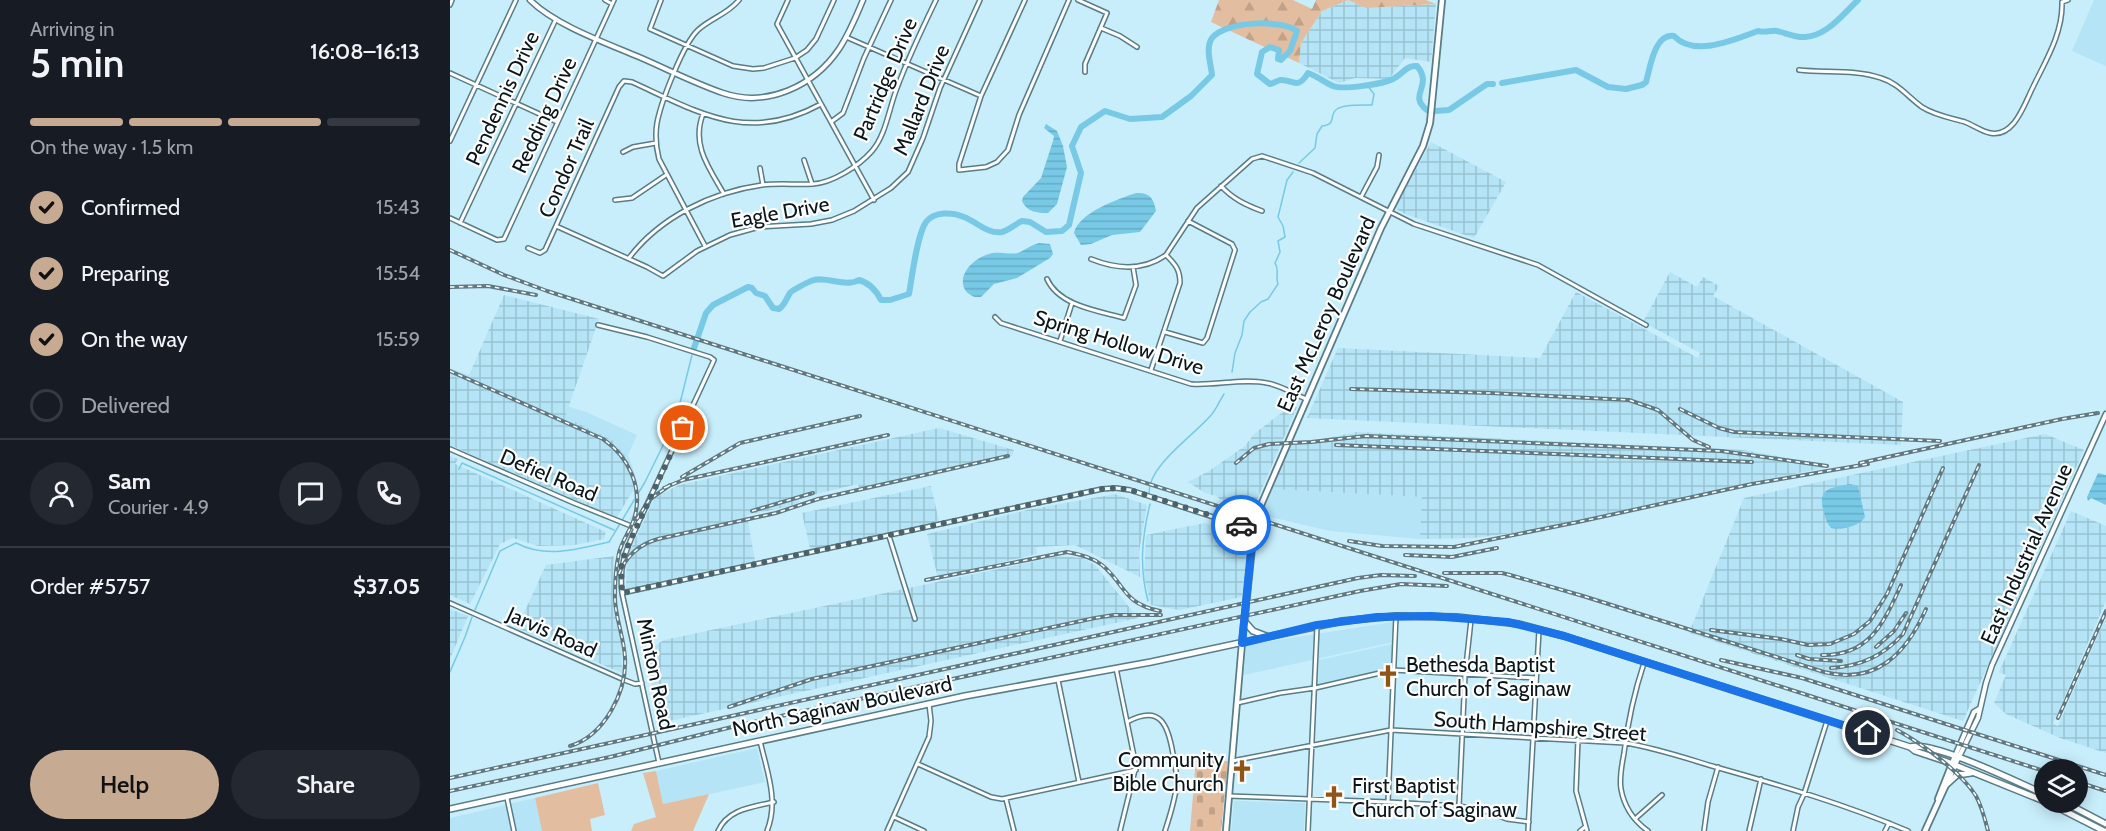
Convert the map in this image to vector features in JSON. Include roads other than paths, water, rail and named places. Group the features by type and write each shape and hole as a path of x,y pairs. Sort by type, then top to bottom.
{"main road":[{"name":"East McLeroy Boulevard","path":"1226,831 1253,530 1258,512 1306,399 1389,211 1428,133 1442,0"},
{"name":"North Saginaw Boulevard","path":"450,809 929,704 1242,643 1317,625 1362,618 1396,616 1472,618 1539,628 1910,747"},
{"path":"1245,622 1253,631 1267,637"},
{"path":"2034,790 1957,757 1917,744 1910,747 1915,751 2034,797"},
{"path":"1937,802 1939,793 1957,757"},
{"path":"1925,831 1953,765"},
{"path":"1946,785 1960,774 1977,774"},
{"path":"2068,813 2104,831"},
{"path":"2085,813 2106,824"}],"street":[{"path":"450,5 452,0"},
{"path":"450,141 516,0"},
{"path":"530,0 556,19 596,38 724,94 748,98 779,94 808,81 826,66 846,37 863,0"},
{"path":"605,0 613,2"},
{"path":"661,0 650,29 733,66 743,68 764,68 795,58 807,50 816,39 834,0"},
{"path":"705,246 659,159 656,143 657,122 675,73 696,32 712,19 726,12 738,0"},
{"path":"788,0 777,24 874,200"},
{"path":"831,122 843,113 891,0"},
{"name":"Partridge Drive","path":"629,258 652,234 685,211 724,194 763,185 812,184 826,181 855,166 871,152 878,141 907,62 936,0"},
{"name":"Mallard Drive","path":"874,200 908,172 944,79 980,0"},
{"path":"1025,0 981,96 959,170 986,167 998,162 1008,150 1019,115 1069,0"},
{"path":"1078,0 1107,13 1085,64 1085,72"},
{"path":"1799,70 1877,76 1899,87 1926,110 1985,132 2004,133 2018,117 2042,70 2060,28 2062,2 2068,0"},
{"name":"Redding Drive","path":"460,223 500,240 504,239 613,2"},
{"name":"Pendennis Drive","path":"460,223 556,19"},
{"path":"1101,28 1137,47"},
{"path":"846,37 981,96"},
{"path":"450,73 557,122"},
{"name":"Condor Trail","path":"528,249 543,252 619,87 624,81 632,82 665,97"},
{"path":"665,97 703,114 738,123 764,123 798,116 821,104"},
{"path":"703,114 698,133 700,148 724,194"},
{"path":"623,152 633,147 656,143"},
{"path":"1362,197 1377,167 1379,155"},
{"path":"1091,259 1107,264 1133,267 1150,264 1166,255 1197,208 1252,159 1262,156 1313,173 1425,229 1538,265 1646,326"},
{"path":"804,160 812,184"},
{"path":"760,168 763,185"},
{"path":"615,200 632,198 666,175"},
{"path":"1221,186 1229,195 1262,211"},
{"name":"Eagle Drive","path":"629,258 663,276 705,246 748,229 832,220 874,200"},
{"path":"450,218 460,223"},
{"path":"1165,332 1203,342 1207,338 1235,250 1232,244 1188,221"},
{"path":"556,226 629,258"},
{"path":"1151,370 1180,284 1180,273 1177,266 1166,255"},
{"path":"1047,279 1056,294 1072,303 1124,318 1136,285 1133,267"},
{"path":"1060,341 1072,303"},
{"name":"Spring Hollow Drive","path":"995,317 1001,323 1191,384 1207,385 1234,381 1268,383 1306,399"},
{"name":"Minton Road","path":"598,325 647,337 714,359 622,561 622,593 659,763"},
{"name":"East Industrial Avenue","path":"1957,757 1978,718 1992,665 2106,414"},
{"name":"Defiel Road","path":"450,449 636,528"},
{"path":"622,593 1062,497 1116,488 1130,490 1253,530"},
{"path":"889,536 915,619"},
{"name":"Jarvis Road","path":"450,603 622,679 635,684 642,683"},
{"path":"1388,802 1396,616"},
{"path":"1459,806 1465,675 1472,618"},
{"path":"1308,831 1317,625"},
{"path":"1528,831 1539,628"},
{"path":"1644,661 1630,707 1621,788 1626,804 1635,819 1648,831"},
{"path":"1116,668 1136,770 1120,831"},
{"path":"1237,703 1393,670 1536,678"},
{"path":"1057,679 1079,783"},
{"path":"887,831 930,732 929,704"},
{"path":"1127,722 1137,717 1153,714 1165,723 1177,781 1165,831"},
{"path":"1793,831 1798,807 1827,720"},
{"name":"South Hampshire Street","path":"1232,761 1391,730 1625,743 1653,748 1761,779 1908,831"},
{"path":"1578,739 1576,791 1586,829 1580,831"},
{"path":"760,741 774,802 772,819 767,831"},
{"path":"918,764 991,797 1006,799 1136,770"},
{"path":"1704,831 1707,802 1718,767"},
{"path":"1749,831 1761,779"},
{"path":"1635,819 1662,795"},
{"path":"1229,796 1459,806 1485,811 1507,819 1529,822"},
{"path":"507,797 514,831"},
{"path":"1006,799 1014,831"},
{"path":"718,831 727,818 743,808 774,802"},
{"path":"894,818 924,831"},
{"path":"1885,831 1889,823"}],"waterway":[{"path":"1502,83 1576,70 1608,87 1626,89 1646,82 1657,46 1667,37 1674,36 1692,46 1704,46 1727,42 1758,31 1777,31 1802,37 1813,36 1827,29 1858,0"},
{"path":"694,348 706,313 713,305 748,287 765,296 773,308 779,309 791,292 807,283 822,279 848,283 859,280 872,287 881,300 890,300 909,294 920,236 929,218 939,214 960,215 997,232 1005,231 1022,221 1030,222 1046,232 1062,231 1069,225 1081,173 1072,146 1081,127 1105,111 1130,119 1162,117 1191,96 1212,75 1210,42 1219,32 1229,28 1267,23 1289,27 1297,31 1290,51 1281,60 1278,59 1279,50 1270,47 1262,52 1257,74 1270,84 1280,80 1298,83 1308,73 1333,86 1363,86 1388,81 1410,67 1417,66 1423,79 1419,100 1427,110"},
{"path":"1435,111 1449,110 1487,84 1493,84"},
{"path":"1299,163 1315,148 1317,134 1322,126 1330,123 1334,111 1340,107 1372,105 1374,94 1367,85"},
{"path":"1232,372 1244,321 1250,312 1268,299 1278,284 1275,263 1280,252 1278,241 1285,237 1278,217 1287,180 1293,172"},
{"path":"475,610 500,551 516,543 539,551 551,552 574,550 609,542 645,482 676,419 692,355"},
{"path":"1149,493 1151,482 1164,461 1205,422 1224,394"},
{"path":"459,469 462,463 614,530"},
{"path":"1148,601 1143,576 1143,552 1150,504"},
{"path":"450,672 472,617"}],"railway":[{"path":"450,250 504,275 547,291 2034,768"},
{"path":"450,287 488,286 536,295"},
{"path":"450,371 603,439 620,454 632,474 637,507 619,553 615,578 615,602 625,658 622,685 603,723 582,741 570,746"},
{"path":"1351,389 1629,400 1658,410 1693,440 1709,447"},
{"path":"1680,409 1719,428 1734,432 1940,441"},
{"path":"1860,463 2098,413"},
{"path":"682,477 740,443 860,416"},
{"path":"664,488 683,480 888,435"},
{"path":"1236,463 1254,448 1269,444 1366,436 1721,451 1827,466"},
{"path":"1336,445 1752,462"},
{"path":"619,574 634,552 658,539 776,513 818,499 1008,456"},
{"path":"1349,541 1382,546 1454,547 1752,484 1868,464"},
{"path":"1831,668 1852,665 1871,658 1888,648 1903,634 1979,465"},
{"path":"1711,630 1781,639 1808,645 1830,644 1854,634 1870,621 1887,594 1943,468"},
{"path":"637,519 649,500 670,485"},
{"path":"752,511 813,493"},
{"path":"1405,555 1452,557 1497,548"},
{"path":"926,580 1067,552 1098,562 1110,572 1131,598 1148,608 1160,611"},
{"path":"1444,573 1510,575 1824,672 1842,675 1874,670 1887,662 1909,640 1926,609"},
{"path":"450,778 1358,578 1381,575 1415,576"},
{"path":"450,791 610,757 744,724 1360,591 1401,584 1447,586"},
{"path":"1822,655 1838,654 1864,643 1881,624 1901,585"},
{"path":"2058,718 2106,611"},
{"path":"1876,647 1894,631 1906,613"},
{"path":"729,707 812,679 1095,618 1114,615 1161,615"},
{"path":"1797,655 1809,659 1841,661"},
{"path":"1721,660 1802,678 2106,775"},
{"path":"1897,730 1917,742 1961,777 1976,796 1988,831"},
{"path":"2088,785 2106,791"}],"place":[{"name":"Bethesda Baptist Church of Saginaw","path":"1388,676"},
{"name":"Community Bible Church","path":"1242,771"},
{"name":"First Baptist Church of Saginaw","path":"1334,797"}]}
